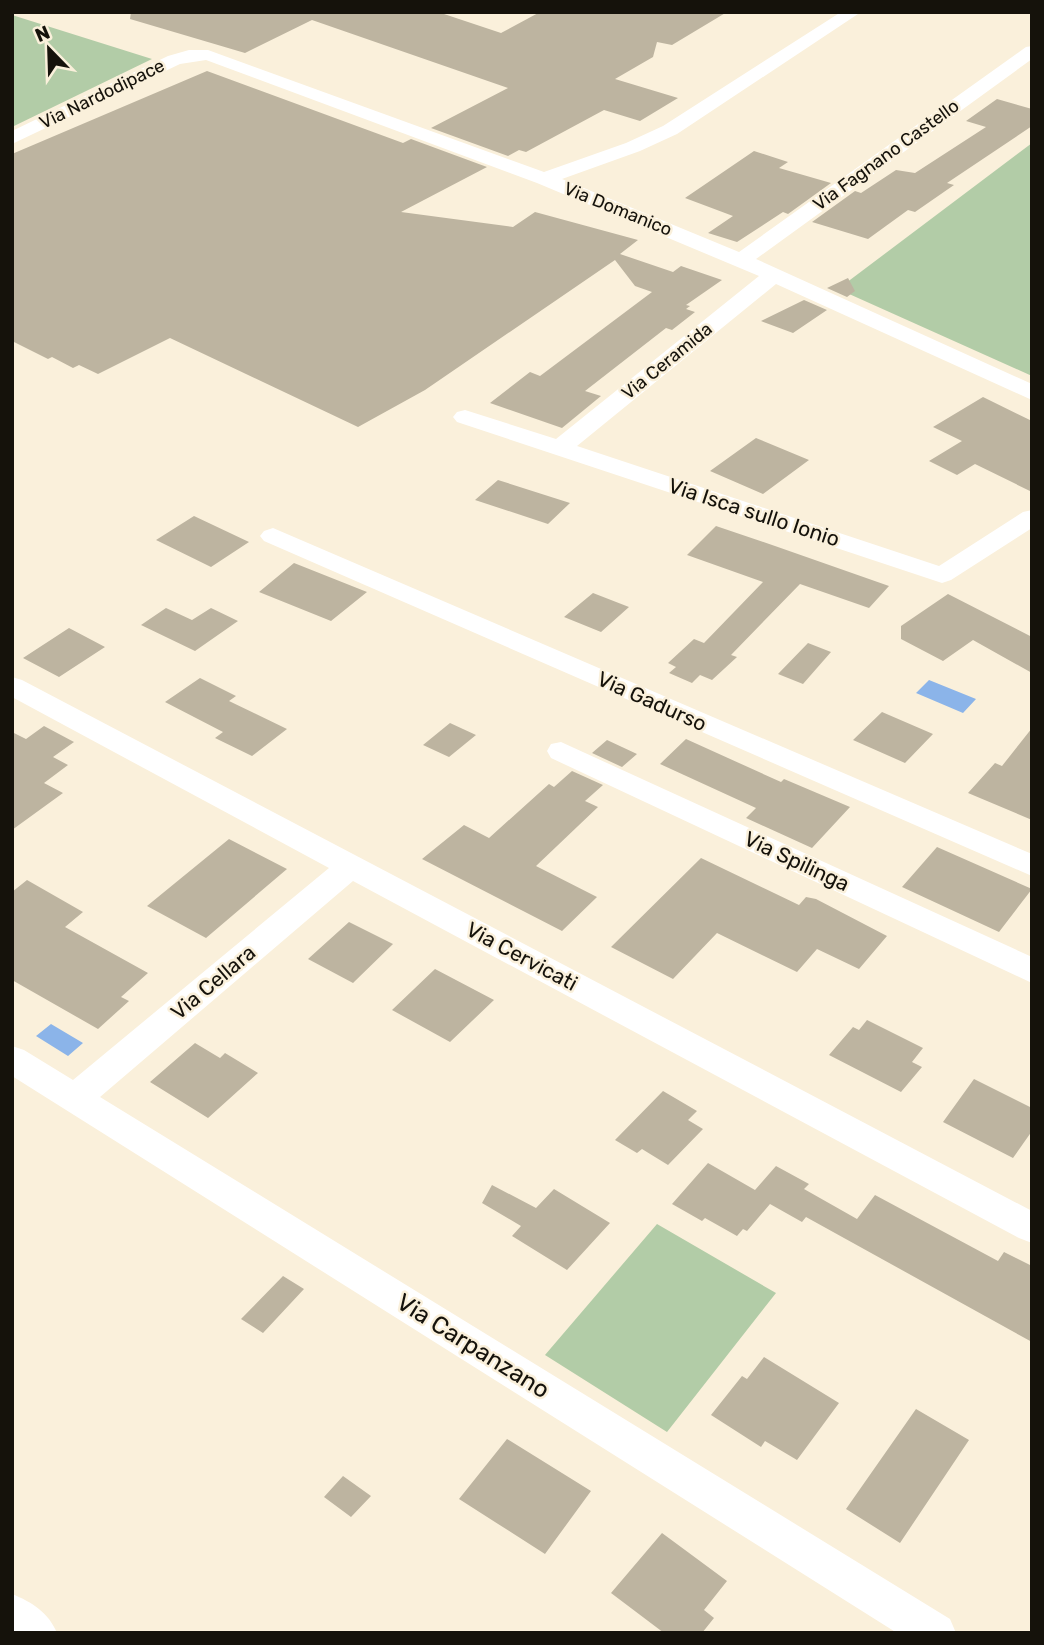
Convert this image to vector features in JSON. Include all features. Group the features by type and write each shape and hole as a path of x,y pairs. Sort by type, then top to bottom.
{"street":[{"path":"544,179 670,130 853,12"},
{"name":"Via Fagnano Castello","path":"741,260 1032,51"},
{"name":"Via Domanico","path":"194,54 212,56 544,179 741,260 1032,393"},
{"name":"Via Nardodipace","path":"12,138 174,60 194,54"},
{"name":"Via Ceramida","path":"560,448 774,275"},
{"name":"Via Isca sullo Ionio","path":"464,417 942,575 1032,517"},
{"name":"Via Gadurso","path":"273,536 1032,866"},
{"name":"Via Cervicati","path":"12,686 1032,1228"},
{"name":"Via Spilinga","path":"561,751 1032,971"},
{"name":"Via Cellara","path":"75,1098 352,865"},
{"name":"Via Carpanzano","path":"12,1059 934,1633"},
{"path":"12,1614 36,1633"}],"green space":[{"path":"12,15 152,59 12,127"},
{"path":"1032,143 1032,376 838,289"},
{"path":"657,1224 776,1293 667,1432 545,1355"}],"water":[{"path":"929,680 976,699 963,713 916,693"},
{"path":"51,1024 83,1043 68,1056 36,1036"}],"building":[{"path":"131,12 438,12 501,33 540,12 727,12 672,45 657,42 653,57 615,79 678,98 640,121 604,110 526,152 519,150 508,156 431,128 508,88 312,20 245,53 130,19"},
{"path":"207,71 403,143 411,139 487,167 401,212 513,227 535,212 638,240 620,254 673,272 681,266 722,280 686,305 690,306 686,309 695,312 672,330 666,328 585,391 601,396 562,428 490,403 530,372 540,376 652,292 635,286 615,260 425,390 358,427 170,338 98,374 79,365 73,368 52,357 48,359 12,341 12,154"},
{"path":"997,99 1032,109 1032,126 947,183 954,185 915,212 908,210 868,239 812,222 855,191 861,193 896,170 915,173 986,127 966,121"},
{"path":"754,151 788,162 779,168 831,183 788,214 783,212 737,242 708,233 733,216 685,198"},
{"path":"848,278 855,291 847,297 827,288"},
{"path":"804,300 827,310 793,333 761,321"},
{"path":"983,397 1032,421 1032,492 975,464 957,475 929,461 962,441 933,427"},
{"path":"756,438 809,460 763,494 710,471"},
{"path":"498,480 570,503 548,524 475,500"},
{"path":"194,516 249,542 211,567 156,540"},
{"path":"716,526 889,586 869,608 800,584 731,655 737,657 712,680 700,675 692,683 669,673 676,667 668,663 694,639 704,643 763,582 687,555"},
{"path":"294,563 367,592 331,621 259,592"},
{"path":"593,593 629,607 601,632 564,617"},
{"path":"948,594 1032,637 1032,673 973,640 943,661 901,639 901,626"},
{"path":"166,608 192,620 211,608 238,621 195,651 141,625"},
{"path":"69,628 105,647 59,677 23,658"},
{"path":"808,643 831,652 803,684 778,674"},
{"path":"200,678 236,696 229,701 287,729 252,756 215,738 223,732 165,702"},
{"path":"882,712 933,734 905,763 853,740"},
{"path":"450,723 476,735 449,757 423,745"},
{"path":"44,726 74,742 53,757 68,765 44,783 63,793 12,830 12,732 26,739"},
{"path":"1032,728 1032,820 968,793 995,763 1002,766"},
{"path":"686,739 781,782 784,779 850,807 812,848 746,818 756,808 660,764"},
{"path":"607,740 637,754 622,767 592,753"},
{"path":"572,771 603,785 585,801 598,807 536,866 597,897 562,931 422,859 464,825 489,838 549,784 554,787"},
{"path":"229,839 287,869 206,938 147,906"},
{"path":"937,847 1032,889 999,932 902,887"},
{"path":"701,858 799,905 806,897 816,899 887,936 859,969 817,949 797,972 717,933 673,979 611,947"},
{"path":"27,880 83,912 65,927 148,973 121,997 129,1001 98,1029 12,980 12,892"},
{"path":"349,922 393,944 353,983 308,959"},
{"path":"435,969 494,1000 450,1042 392,1010"},
{"path":"867,1020 923,1048 912,1062 922,1067 901,1092 829,1055 853,1027 859,1030"},
{"path":"195,1043 220,1058 225,1053 258,1073 208,1118 150,1082"},
{"path":"974,1079 1032,1108 1032,1131 1013,1158 943,1122"},
{"path":"663,1091 697,1111 688,1120 703,1129 668,1165 642,1149 637,1153 615,1140"},
{"path":"708,1163 755,1190 776,1166 809,1184 804,1189 857,1219 875,1195 998,1261 1004,1252 1032,1266 1032,1342 806,1217 802,1222 770,1204 747,1231 743,1229 737,1236 672,1204"},
{"path":"492,1185 536,1208 554,1189 610,1223 567,1270 512,1236 521,1226 482,1203"},
{"path":"283,1276 304,1289 263,1333 241,1319"},
{"path":"764,1357 839,1403 797,1460 765,1441 761,1447 711,1415 742,1376 747,1379"},
{"path":"916,1409 969,1440 900,1543 846,1509"},
{"path":"507,1439 591,1491 545,1554 459,1499"},
{"path":"343,1476 371,1496 351,1517 324,1497"},
{"path":"662,1533 727,1581 704,1610 714,1618 702,1633 664,1633 611,1593"}]}
